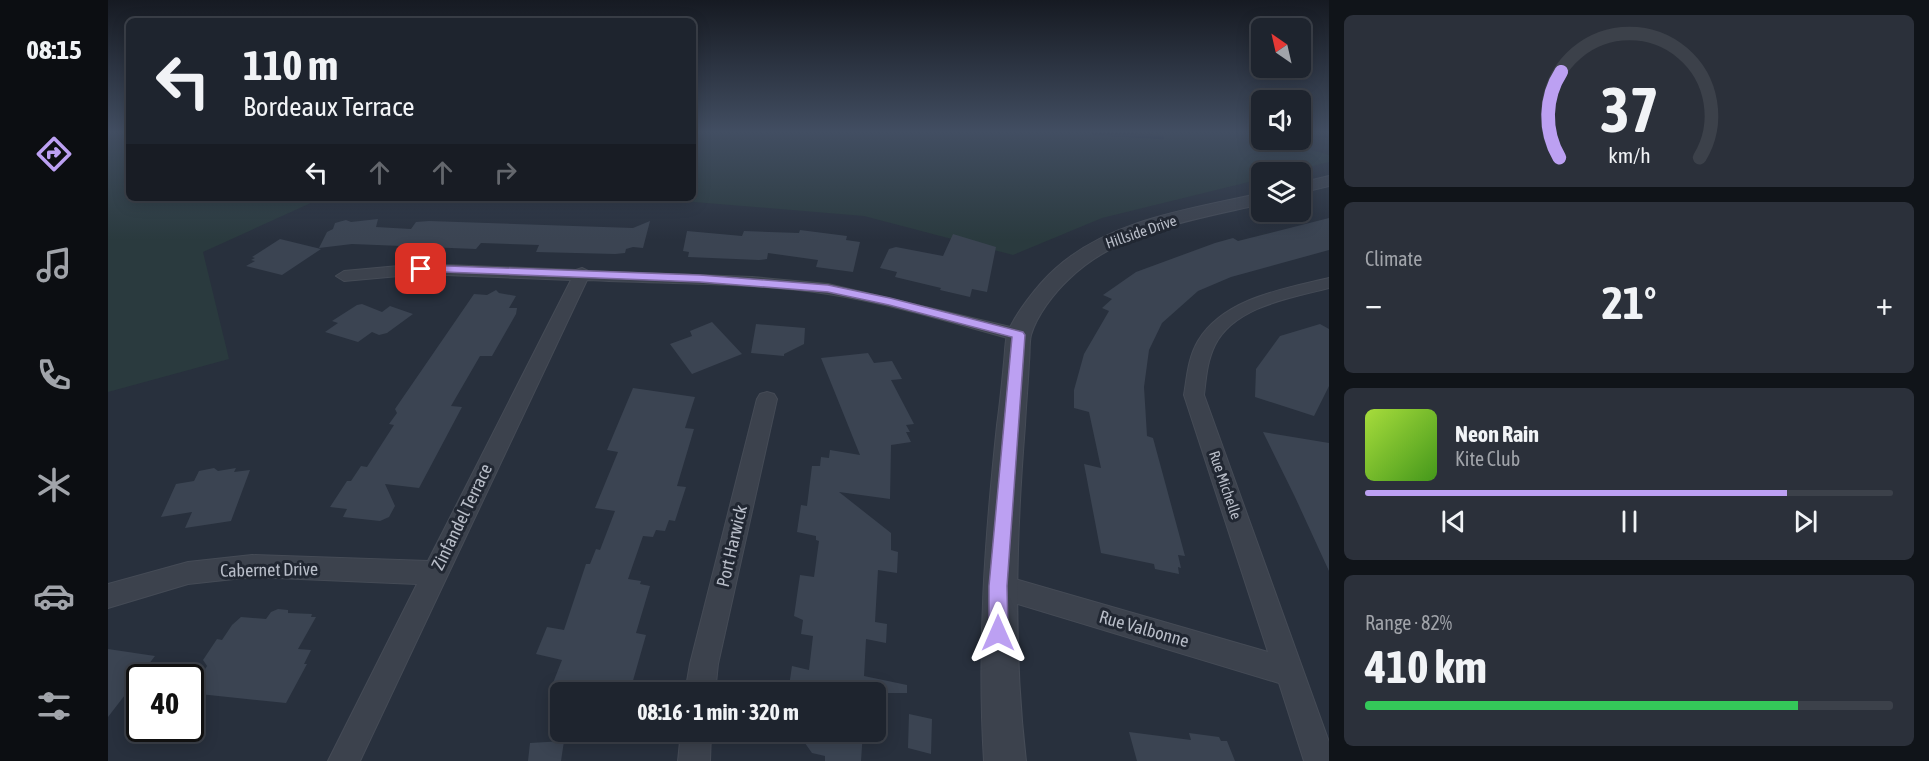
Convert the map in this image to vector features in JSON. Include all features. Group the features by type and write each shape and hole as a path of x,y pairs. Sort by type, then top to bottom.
{"street":[{"path":"1311,186 1328,182"},
{"name":"Hillside Drive","path":"1005,761 999,704 998,586 1019,335 1027,316 1049,284 1063,270 1095,248 1145,227 1251,201"},
{"path":"344,276 421,269 582,273 753,282 828,289 890,302 1019,335"},
{"name":"Zinfandel Terrace","path":"344,761 582,273"},
{"name":"Rue Michelle","path":"1320,761 1194,395 1194,379 1199,357 1209,338 1233,315 1248,306 1329,283"},
{"name":"Port Harwick","path":"702,682 767,399"},
{"name":"Cabernet Drive","path":"108,596 188,573 252,566 434,573"},
{"name":"Rue Valbonne","path":"998,586 1289,672"},
{"path":"694,761 695,742"}],"shaded area":[{"path":"108,169 126,169 126,201 323,201 313,202 203,252 229,359 108,392"},
{"path":"696,169 1251,169 1251,181 1102,218 1013,255 864,216 682,201 696,201"}],"building":[{"path":"1329,218 1329,250 1231,277 1198,291 1162,323 1149,350 1144,387 1147,436 1153,438 1185,556 1178,555 1181,568 1178,567 1179,574 1155,569 1154,564 1101,553 1084,464 1101,468 1089,412 1074,408 1074,390 1084,354 1109,311 1102,308 1112,299 1103,295 1136,272 1215,243 1233,238 1238,241"},
{"path":"378,219 376,227 411,229 416,222 429,221 633,228 650,221 643,248 633,247 626,249 625,253 615,254 536,252 539,245 481,243 476,249 352,244 319,248 327,232 333,229 335,223 346,220 351,222"},
{"path":"800,230 847,236 846,240 860,242 853,272 816,267 818,260 768,253 767,259 759,260 688,257 689,252 683,251 687,231 742,236 744,231 799,233"},
{"path":"953,234 996,247 987,292 972,289 970,297 895,277 897,272 880,268 889,249 896,247 943,256"},
{"path":"280,239 321,249 282,275 246,266 255,261 251,260 255,258 252,257"},
{"path":"496,290 499,293 516,296 509,308 517,308 516,314 492,356 480,356 451,406 462,407 419,488 385,484 395,506 389,517 380,521 343,517 347,509 330,507 347,481 351,481 361,466 367,467 394,425 389,424 397,413 395,409 474,294 487,295"},
{"path":"362,304 382,312 390,306 413,314 387,333 379,335 372,332 358,342 325,332 338,323 332,321"},
{"path":"712,322 742,354 692,374 670,344 692,336 690,331"},
{"path":"756,324 805,328 804,344 784,356 751,353"},
{"path":"1320,324 1329,329 1329,386 1314,416 1255,397 1256,369 1280,336"},
{"path":"868,353 874,363 892,361 902,379 891,380 914,424 906,425 910,432 906,432 911,442 891,445 890,499 839,492 891,533 891,550 898,552 897,573 878,570 875,622 887,624 886,643 866,639 864,676 907,685 907,693 886,693 886,682 790,682 792,666 809,670 813,636 801,634 803,620 794,616 800,575 814,577 819,541 816,540 816,536 797,532 801,505 807,506 812,466 820,466 821,457 829,458 830,450 860,455 821,358"},
{"path":"633,388 695,397 685,428 694,429 677,486 686,487 675,521 669,520 665,531 656,530 653,537 643,536 628,579 641,581 640,584 650,586 636,633 646,635 633,682 553,682 562,660 536,654 547,627 564,630 586,564 590,564 596,549 600,550 615,511 595,508 618,452 607,450"},
{"path":"1263,432 1329,443 1329,571 1295,497"},
{"path":"214,468 218,471 236,468 234,472 250,470 231,521 185,528 192,512 161,517 176,484 194,481 199,471"},
{"path":"278,609 288,610 288,613 312,614 311,617 316,617 298,649 311,650 304,664 307,664 286,703 204,694 204,671 207,666 203,660 217,639 222,640 232,625 241,617 266,619 271,612"},
{"path":"108,649 155,656 149,664 126,664 126,694 108,717"},
{"path":"909,714 932,719 931,754 908,748"},
{"path":"1129,732 1191,740 1189,733 1219,737 1221,741 1227,741 1235,761 1137,761"},
{"path":"564,742 561,761 528,761 530,743"},
{"path":"804,742 862,742 861,761 825,761 825,756 812,753"}],"route":[{"path":"421,269 582,273 753,282 828,289 890,302 1019,335 998,586 998,633"}]}
